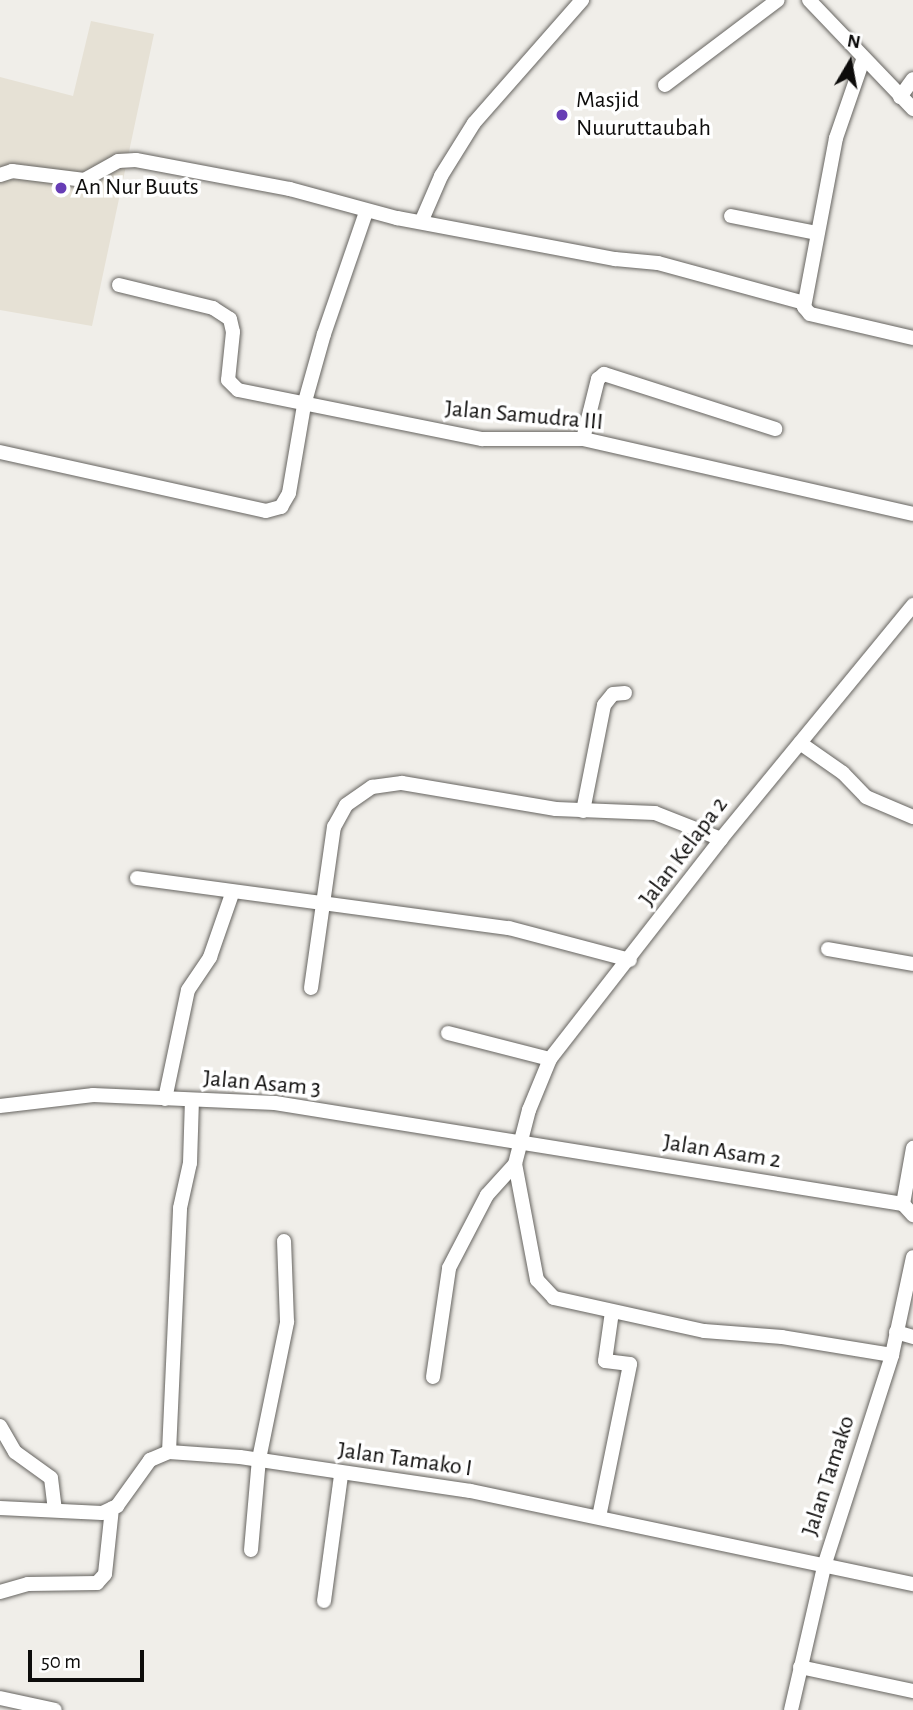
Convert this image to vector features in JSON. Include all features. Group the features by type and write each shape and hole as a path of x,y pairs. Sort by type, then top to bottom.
{"street":[{"path":"422,220 441,176 474,123 582,0"},
{"path":"665,85 778,0"},
{"path":"809,0 863,60 913,108"},
{"path":"863,60 836,138 804,303 810,314 913,338"},
{"path":"901,97 913,79"},
{"path":"0,175 12,171 84,180 118,161 136,160 290,189 366,212 422,220 615,260 658,263 804,303"},
{"path":"0,452 266,511 281,507 289,493 304,405 366,212"},
{"path":"731,216 817,233"},
{"name":"Jalan Samudra III","path":"119,285 219,311 233,325 228,380 238,390 482,439 583,439 913,514"},
{"path":"583,439 598,379 604,374 775,429"},
{"name":"Jalan Kelapa 2","path":"515,1164 519,1142 550,1059 630,960 720,839 913,605"},
{"path":"583,811 604,705 613,694 625,693"},
{"path":"800,743 843,773 866,797 913,817"},
{"path":"311,988 321,905 338,815 353,799 372,787 402,783 583,811 655,813 720,839"},
{"path":"137,878 232,894 509,928 630,960"},
{"path":"165,1099 188,990 210,957 232,894"},
{"path":"828,949 913,964"},
{"path":"448,1033 550,1059"},
{"name":"Jalan Asam 3","path":"0,1106 93,1095 275,1103 519,1142"},
{"path":"0,1508 102,1513 112,1508 150,1460 169,1452 180,1208 190,1163 192,1101"},
{"name":"Jalan Asam 2","path":"519,1142 908,1210"},
{"path":"908,1210 913,1148"},
{"path":"515,1164 537,1280 544,1292 612,1312 704,1331 782,1337 892,1355"},
{"path":"433,1377 441,1295 449,1268 487,1195 515,1164"},
{"path":"251,1550 259,1459 287,1322 284,1241"},
{"name":"Jalan Tamako","path":"790,1710 825,1563 892,1355 913,1257"},
{"path":"599,1517 630,1364 605,1361 612,1312"},
{"path":"896,1332 913,1337"},
{"path":"0,1426 15,1452 51,1478 55,1510"},
{"name":"Jalan Tamako I","path":"169,1452 259,1459 341,1475 471,1491 825,1563 913,1584"},
{"path":"324,1601 341,1475"},
{"path":"0,1591 28,1584 97,1583 104,1574 112,1508"},
{"path":"800,1667 913,1691"},
{"path":"0,1698 46,1709"}],"shaded area":[{"name":"An Nur Buuts","path":"91,21 154,34 92,326 0,310 0,77 73,96"}],"place":[{"name":"Masjid Nuuruttaubah","path":"562,115"},
{"name":"An Nur Buuts","path":"61,188"}]}
